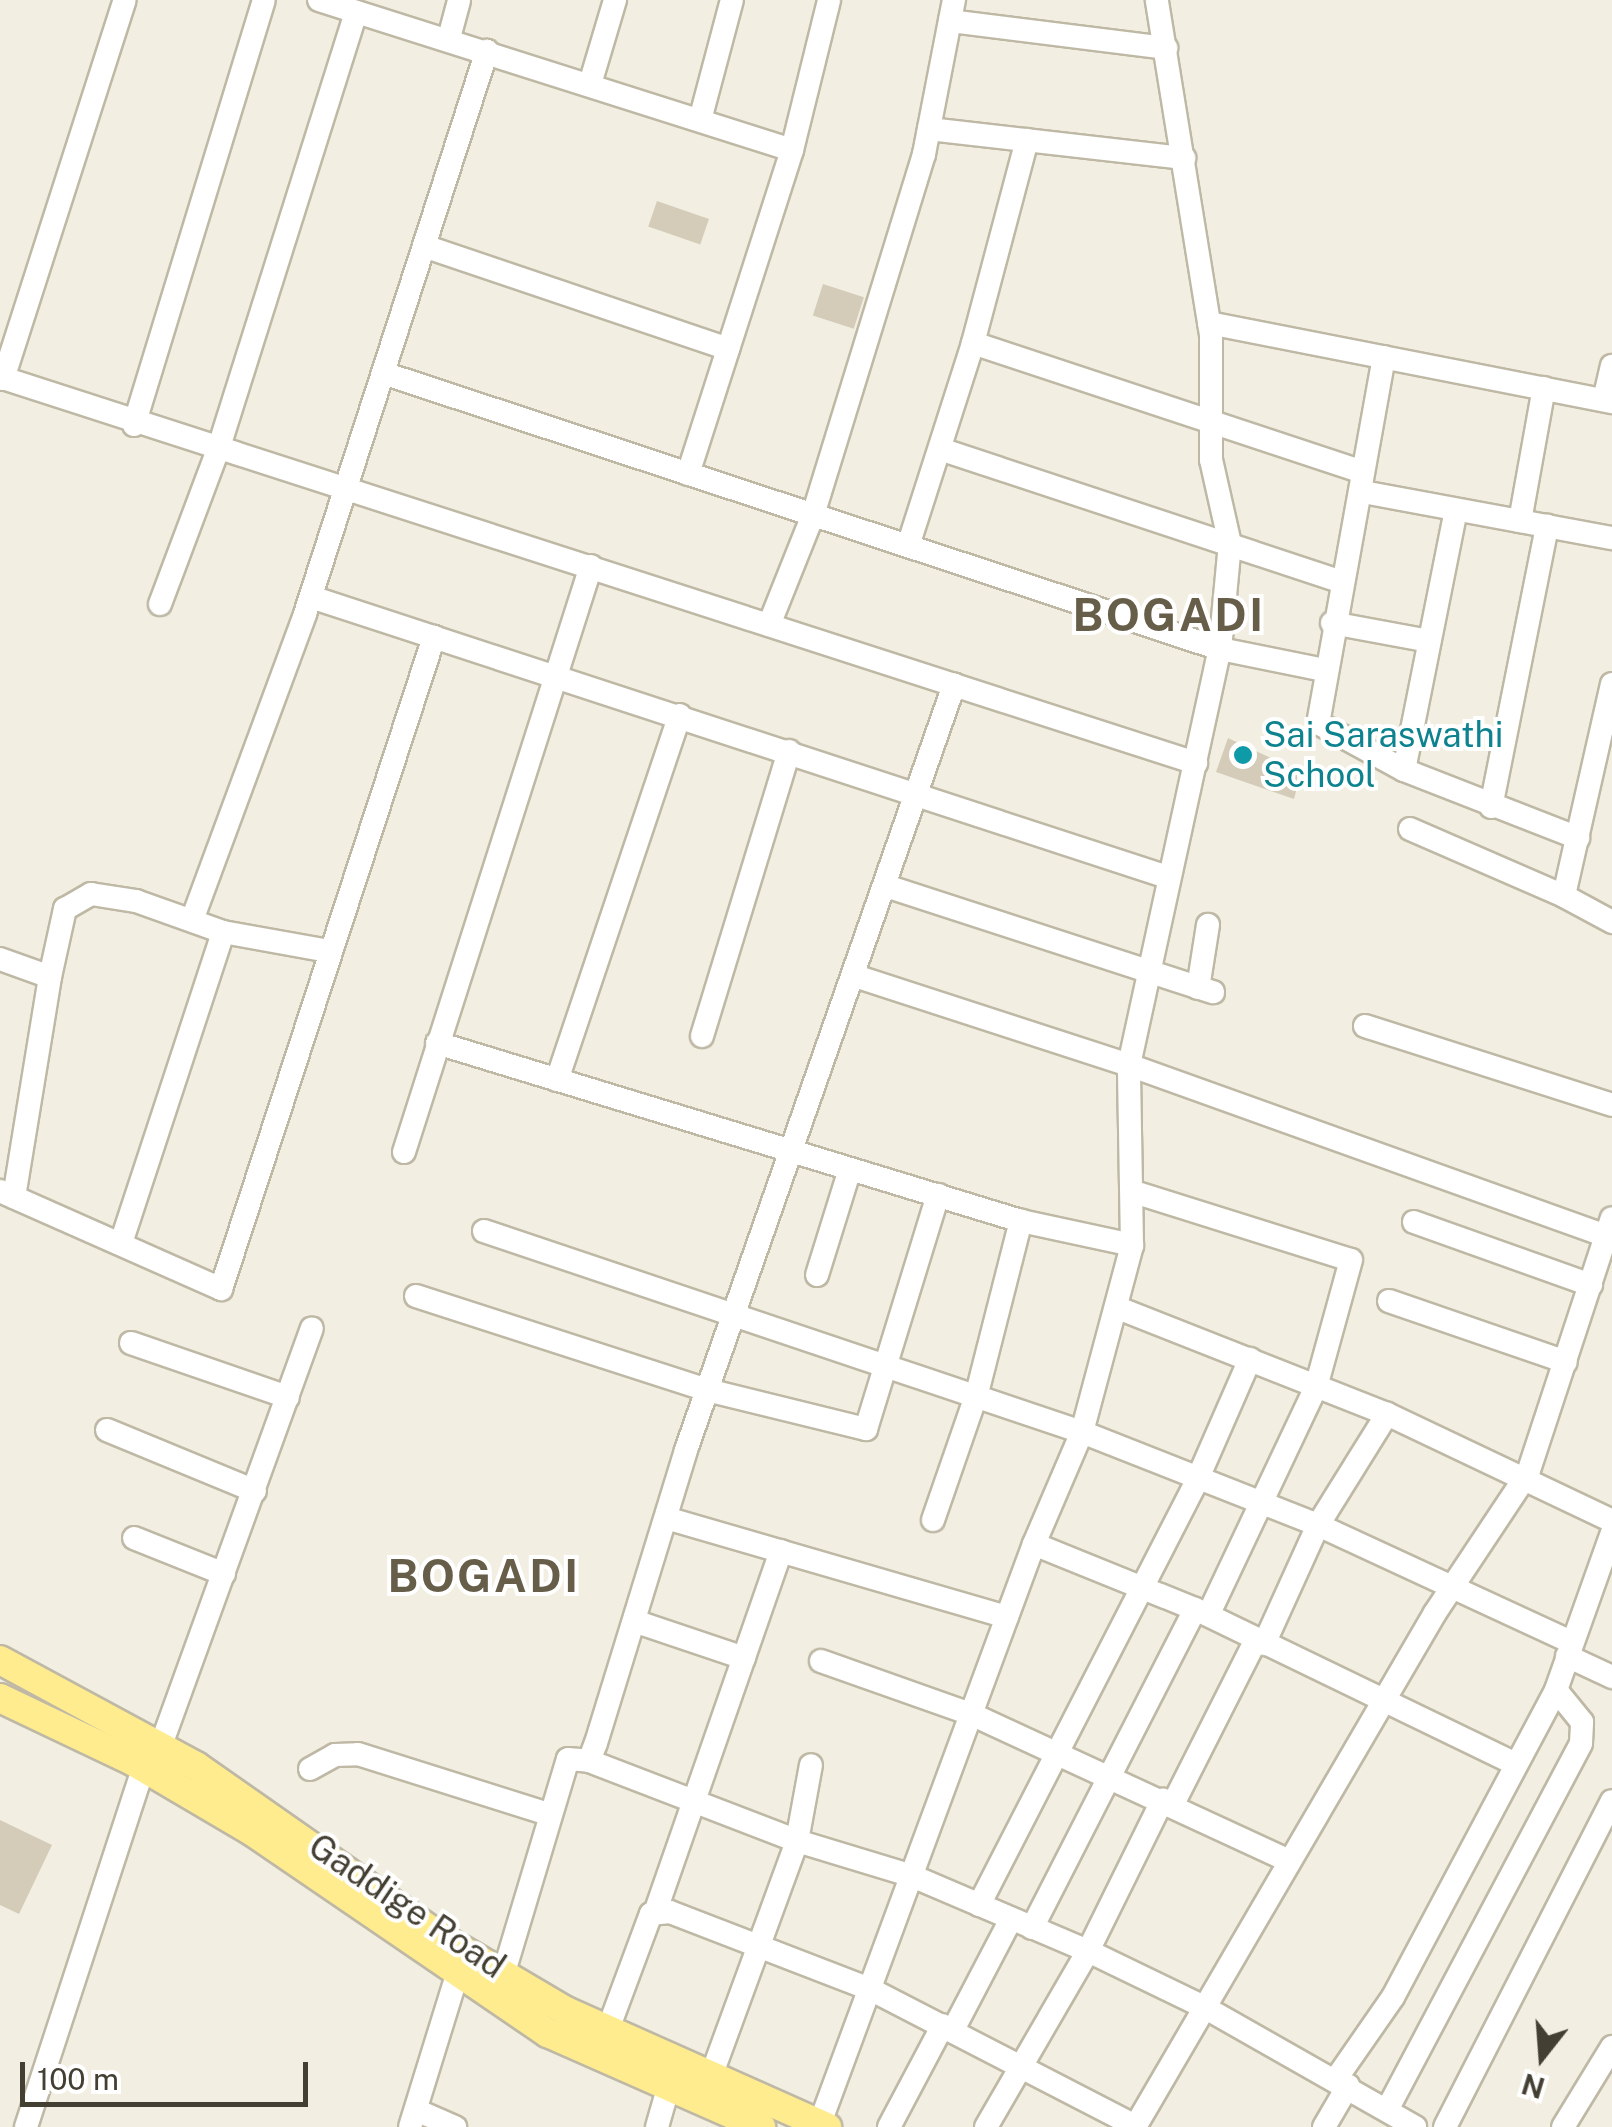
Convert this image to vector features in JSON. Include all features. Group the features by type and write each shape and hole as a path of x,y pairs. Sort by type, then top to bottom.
{"main road":[{"name":"Gaddige Road","path":"0,1660 152,1756 457,1974 548,2033 731,2121 761,2127"},
{"name":"Gaddige Road","path":"0,1698 152,1756 339,1860 442,1938 607,2032 824,2125"}],"street":[{"path":"125,0 2,378 134,425 346,488 1196,763"},
{"path":"134,425 264,0"},
{"path":"319,0 792,150"},
{"path":"448,38 459,0"},
{"path":"590,84 616,0"},
{"path":"700,120 732,0"},
{"path":"688,474 792,150 829,0"},
{"path":"824,2125 1034,1544 1082,1432 1132,1245 1129,1065 1167,877 1220,649 1230,544 1211,460 1210,322 1157,0"},
{"path":"769,625 812,515 928,129 952,10 1166,48"},
{"path":"160,604 218,450 356,12"},
{"path":"192,920 311,597 487,51"},
{"path":"928,129 1184,158"},
{"path":"908,546 973,343 1026,140"},
{"path":"424,246 728,348"},
{"path":"1210,322 1608,401 1612,366"},
{"path":"973,343 1210,420 1362,482 1456,510 1612,538"},
{"path":"1384,357 1317,712 1324,731 1404,770 1578,838"},
{"path":"383,374 1220,649 1324,670"},
{"path":"1520,520 1544,388"},
{"path":"940,449 1339,580"},
{"path":"1404,770 1456,510"},
{"path":"1491,806 1547,526"},
{"path":"404,1152 590,566"},
{"path":"311,597 1167,877"},
{"path":"1332,622 1430,641"},
{"path":"328,951 223,932 121,899 91,894 76,900 66,908 7,1194 221,1289 328,951 434,636"},
{"path":"590,1760 707,1390 794,1152 954,684"},
{"path":"1564,896 1612,684"},
{"path":"557,1080 680,716"},
{"path":"702,1036 789,751"},
{"path":"1410,830 1564,896 1612,922"},
{"path":"886,886 1206,990 1208,925"},
{"path":"120,1243 223,932"},
{"path":"0,959 50,977"},
{"path":"656,1910 870,1989 1023,2062 1135,2126 1383,1701 1534,1460 1610,1231 1129,1065 854,976"},
{"path":"1365,1026 1612,1105"},
{"path":"438,1042 1021,1221 1132,1245"},
{"path":"817,1275 850,1169"},
{"path":"890,2127 948,2028 1022,1924 1112,1774 1262,1503 1316,1387 1352,1260 1134,1192"},
{"path":"416,1296 707,1390 866,1430 890,1364 938,1195"},
{"path":"932,1520 977,1393 1021,1221"},
{"path":"1414,1222 1590,1285"},
{"path":"484,1231 977,1393 1318,1525 1452,1587 1569,1649 1612,1677"},
{"path":"1389,1301 1566,1362"},
{"path":"1118,1308 1387,1414 1612,1522"},
{"path":"26,2127 152,1756 224,1574 312,1328"},
{"path":"131,1343 288,1397"},
{"path":"978,1905 1144,1588 1250,1359"},
{"path":"986,2127 1260,1641 1318,1525 1387,1414"},
{"path":"107,1430 255,1491"},
{"path":"666,1518 1007,1617"},
{"path":"1324,2127 1342,2083 1393,1997 1556,1690 1612,1533"},
{"path":"134,1538 224,1574"},
{"path":"1034,1544 1201,1612 1516,1764"},
{"path":"607,2032 656,1910 780,1552"},
{"path":"634,1620 744,1658"},
{"path":"822,1661 972,1714 1112,1774 1289,1861"},
{"path":"1387,2110 1581,1743 1582,1722 1556,1690"},
{"path":"310,1769 335,1756 358,1754 551,1815"},
{"path":"504,1972 568,1760 590,1760 797,1840 912,1876 1088,1952 1204,2007 1415,2127"},
{"path":"710,2079 762,1946 797,1840 811,1765"},
{"path":"1445,2127 1612,1801"},
{"path":"455,2127 413,2118 457,1974"},
{"path":"1563,2127 1612,2046"},
{"path":"658,2127 668,2089"}],"building":[{"path":"657,201 709,219 700,244 648,227"},
{"path":"823,284 864,297 854,329 813,315"},
{"name":"Sai Saraswathi School","path":"1228,738 1301,772 1294,799 1216,772"},
{"path":"0,1820 52,1845 19,1914 0,1905"}],"place":[{"name":"Sai Saraswathi School","path":"1243,755"}],"district":[{"name":"BOGADI","path":"1169,615"},
{"name":"BOGADI","path":"484,1576"}]}
